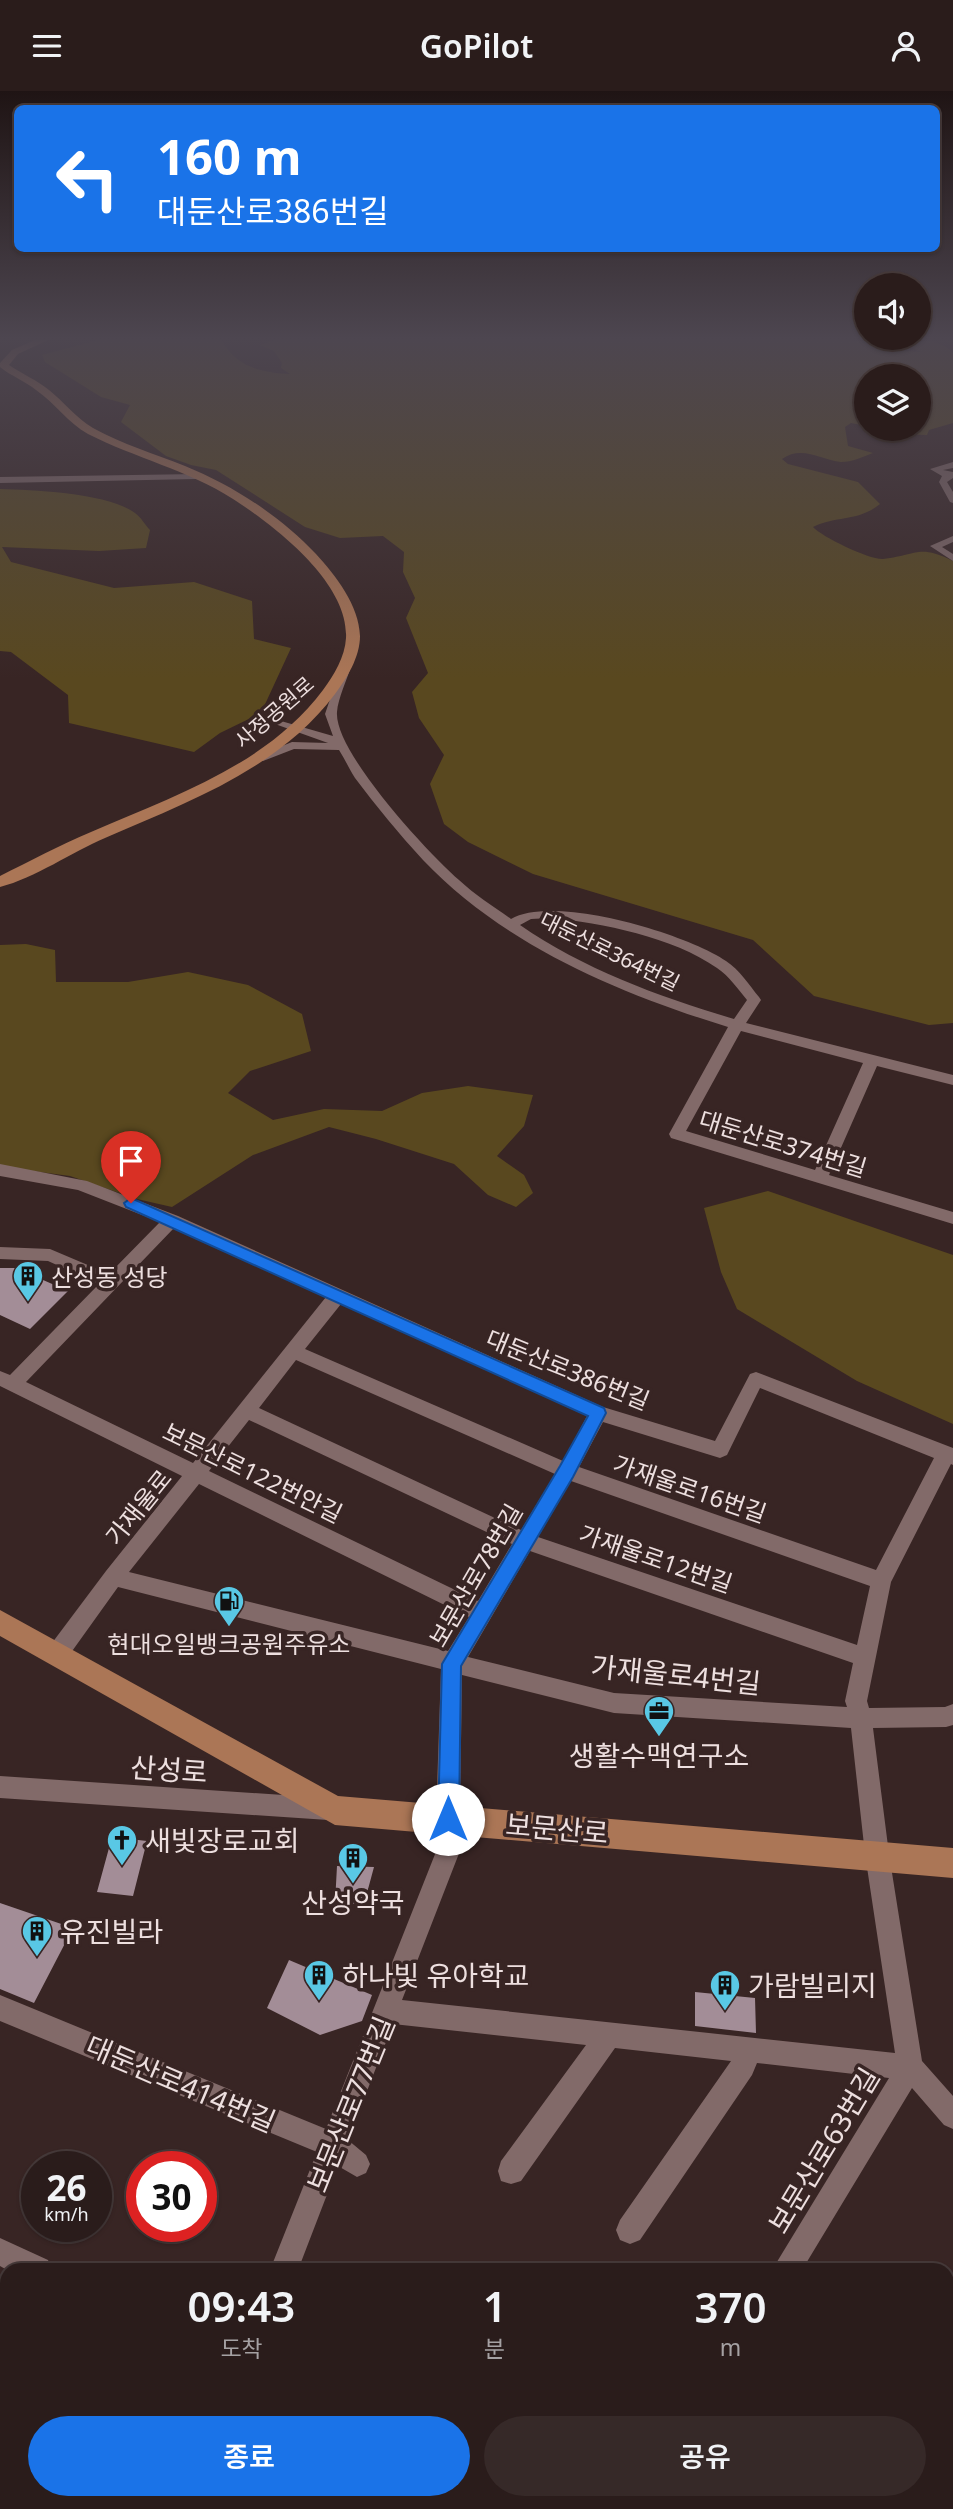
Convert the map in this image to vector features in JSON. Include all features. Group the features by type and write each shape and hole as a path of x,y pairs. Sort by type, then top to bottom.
{"main road":[{"name":"사정공원로","path":"122,453 210,491 253,517 293,553 321,584 337,611 340,643 327,674 287,726 258,739"},
{"name":"사정공원로","path":"0,882 237,771 336,684 346,666 353,636 349,615 345,602 318,565 270,518 233,494 142,453"},
{"path":"0,871 209,770"},
{"name":"보문산로","path":"0,1622 335,1810 877,1854 953,1863"}],"street":[{"path":"951,476 934,469 953,465"},
{"path":"0,480 196,476"},
{"path":"951,476 943,482 953,500"},
{"path":"953,539 936,546 953,558"},
{"name":"대둔산로364번길","path":"346,666 331,714 342,747 359,775 416,846 473,899 550,949 611,980 674,1006 736,1026 953,1080"},
{"path":"287,726 328,739 342,747"},
{"path":"237,771 292,745 342,747"},
{"path":"511,924 530,915 604,923 654,935 703,953 724,966 754,1000 736,1026"},
{"name":"대둔산로374번길","path":"736,1026 677,1135 953,1219"},
{"path":"820,1177 872,1060"},
{"name":"대둔산로386번길","path":"1,1172 81,1185 172,1220 598,1413 720,1450 756,1379 949,1455"},
{"path":"7,1381 113,1283 172,1220"},
{"path":"0,1254 50,1255 113,1283"},
{"name":"가재울로","path":"57,1654 113,1577 338,1295"},
{"name":"가재울로16번길","path":"293,1350 567,1471 881,1581"},
{"name":"보문산로122번안길","path":"7,1381 483,1613"},
{"name":"가재울로12번길","path":"244,1410 525,1541 864,1657"},
{"name":"보문산로78번길","path":"454,1820 452,1664 567,1471 598,1413"},
{"name":"보문산로63번길","path":"790,2263 910,2067 877,1854 862,1718 856,1701 881,1581 949,1455"},
{"name":"가재울로4번길","path":"113,1577 614,1703 862,1718 946,1717 953,1714"},
{"name":"산성로","path":"0,1787 335,1810"},
{"name":"보문산로77번길","path":"287,2263 387,2011 454,1820"},
{"name":"대둔산로414번길","path":"0,2008 334,2146 357,2164"},
{"path":"387,2011 910,2067 953,2116"},
{"path":"511,2171 609,2035"},
{"path":"630,2230 743,2066 747,2050"},
{"path":"0,2252 23,2263"}],"shaded area":[{"path":"162,453 873,453 845,462 804,453 782,459 788,464 858,482 880,504 856,516 813,527 826,536 846,547 877,558 925,552 953,561 953,1023 929,1025 814,996 753,940 533,874 468,842 444,824 430,784 444,755 419,718 412,692 428,673 406,618 415,598 403,572 404,552 383,536 340,538 305,527 216,470 191,465"},
{"path":"0,489 70,494 108,501 135,513 150,530 146,548 99,551 2,547 11,562 114,588 194,582 252,601 254,639 291,648 261,713 220,733 194,752 69,723 68,695 11,652 0,651"},
{"path":"26,944 55,950 56,982 128,982 188,972 248,985 302,1014 311,1051 250,1071 228,1093 273,1120 324,1109 382,1111 422,1093 468,1086 533,1095 524,1126 497,1156 524,1175 533,1193 516,1207 488,1195 454,1164 329,1127 253,1155 172,1207 137,1199 70,1176 3,1167 0,1165 0,945"},
{"path":"768,1191 953,1255 953,1424 857,1381 737,1309 721,1272 704,1208"}],"building":[{"name":"산성동 성당","path":"0,1268 16,1268 68,1291 30,1329 0,1315"},
{"name":"새빛장로교회","path":"112,1837 147,1841 133,1896 97,1892"},
{"name":"산성약국","path":"337,1866 374,1867 364,1904 335,1903"},
{"name":"유진빌라","path":"0,1903 73,1928 34,2003 0,1989"},
{"name":"하나빛 유아학교","path":"289,1960 372,1995 362,2021 320,2035 267,2008"},
{"name":"가람빌리지","path":"695,1992 755,1998 756,2033 695,2026"}],"place":[{"name":"산성동 성당","path":"28,1303"},
{"name":"현대오일뱅크공원주유소","path":"229,1628"},
{"name":"생활수맥연구소","path":"659,1738"},
{"name":"새빛장로교회","path":"122,1867"},
{"name":"산성약국","path":"353,1885"},
{"name":"유진빌라","path":"37,1958"},
{"name":"하나빛 유아학교","path":"319,2002"},
{"name":"가람빌리지","path":"725,2012"}],"route":[{"path":"131,1203 598,1413 567,1471 452,1664 448,1819"}]}
